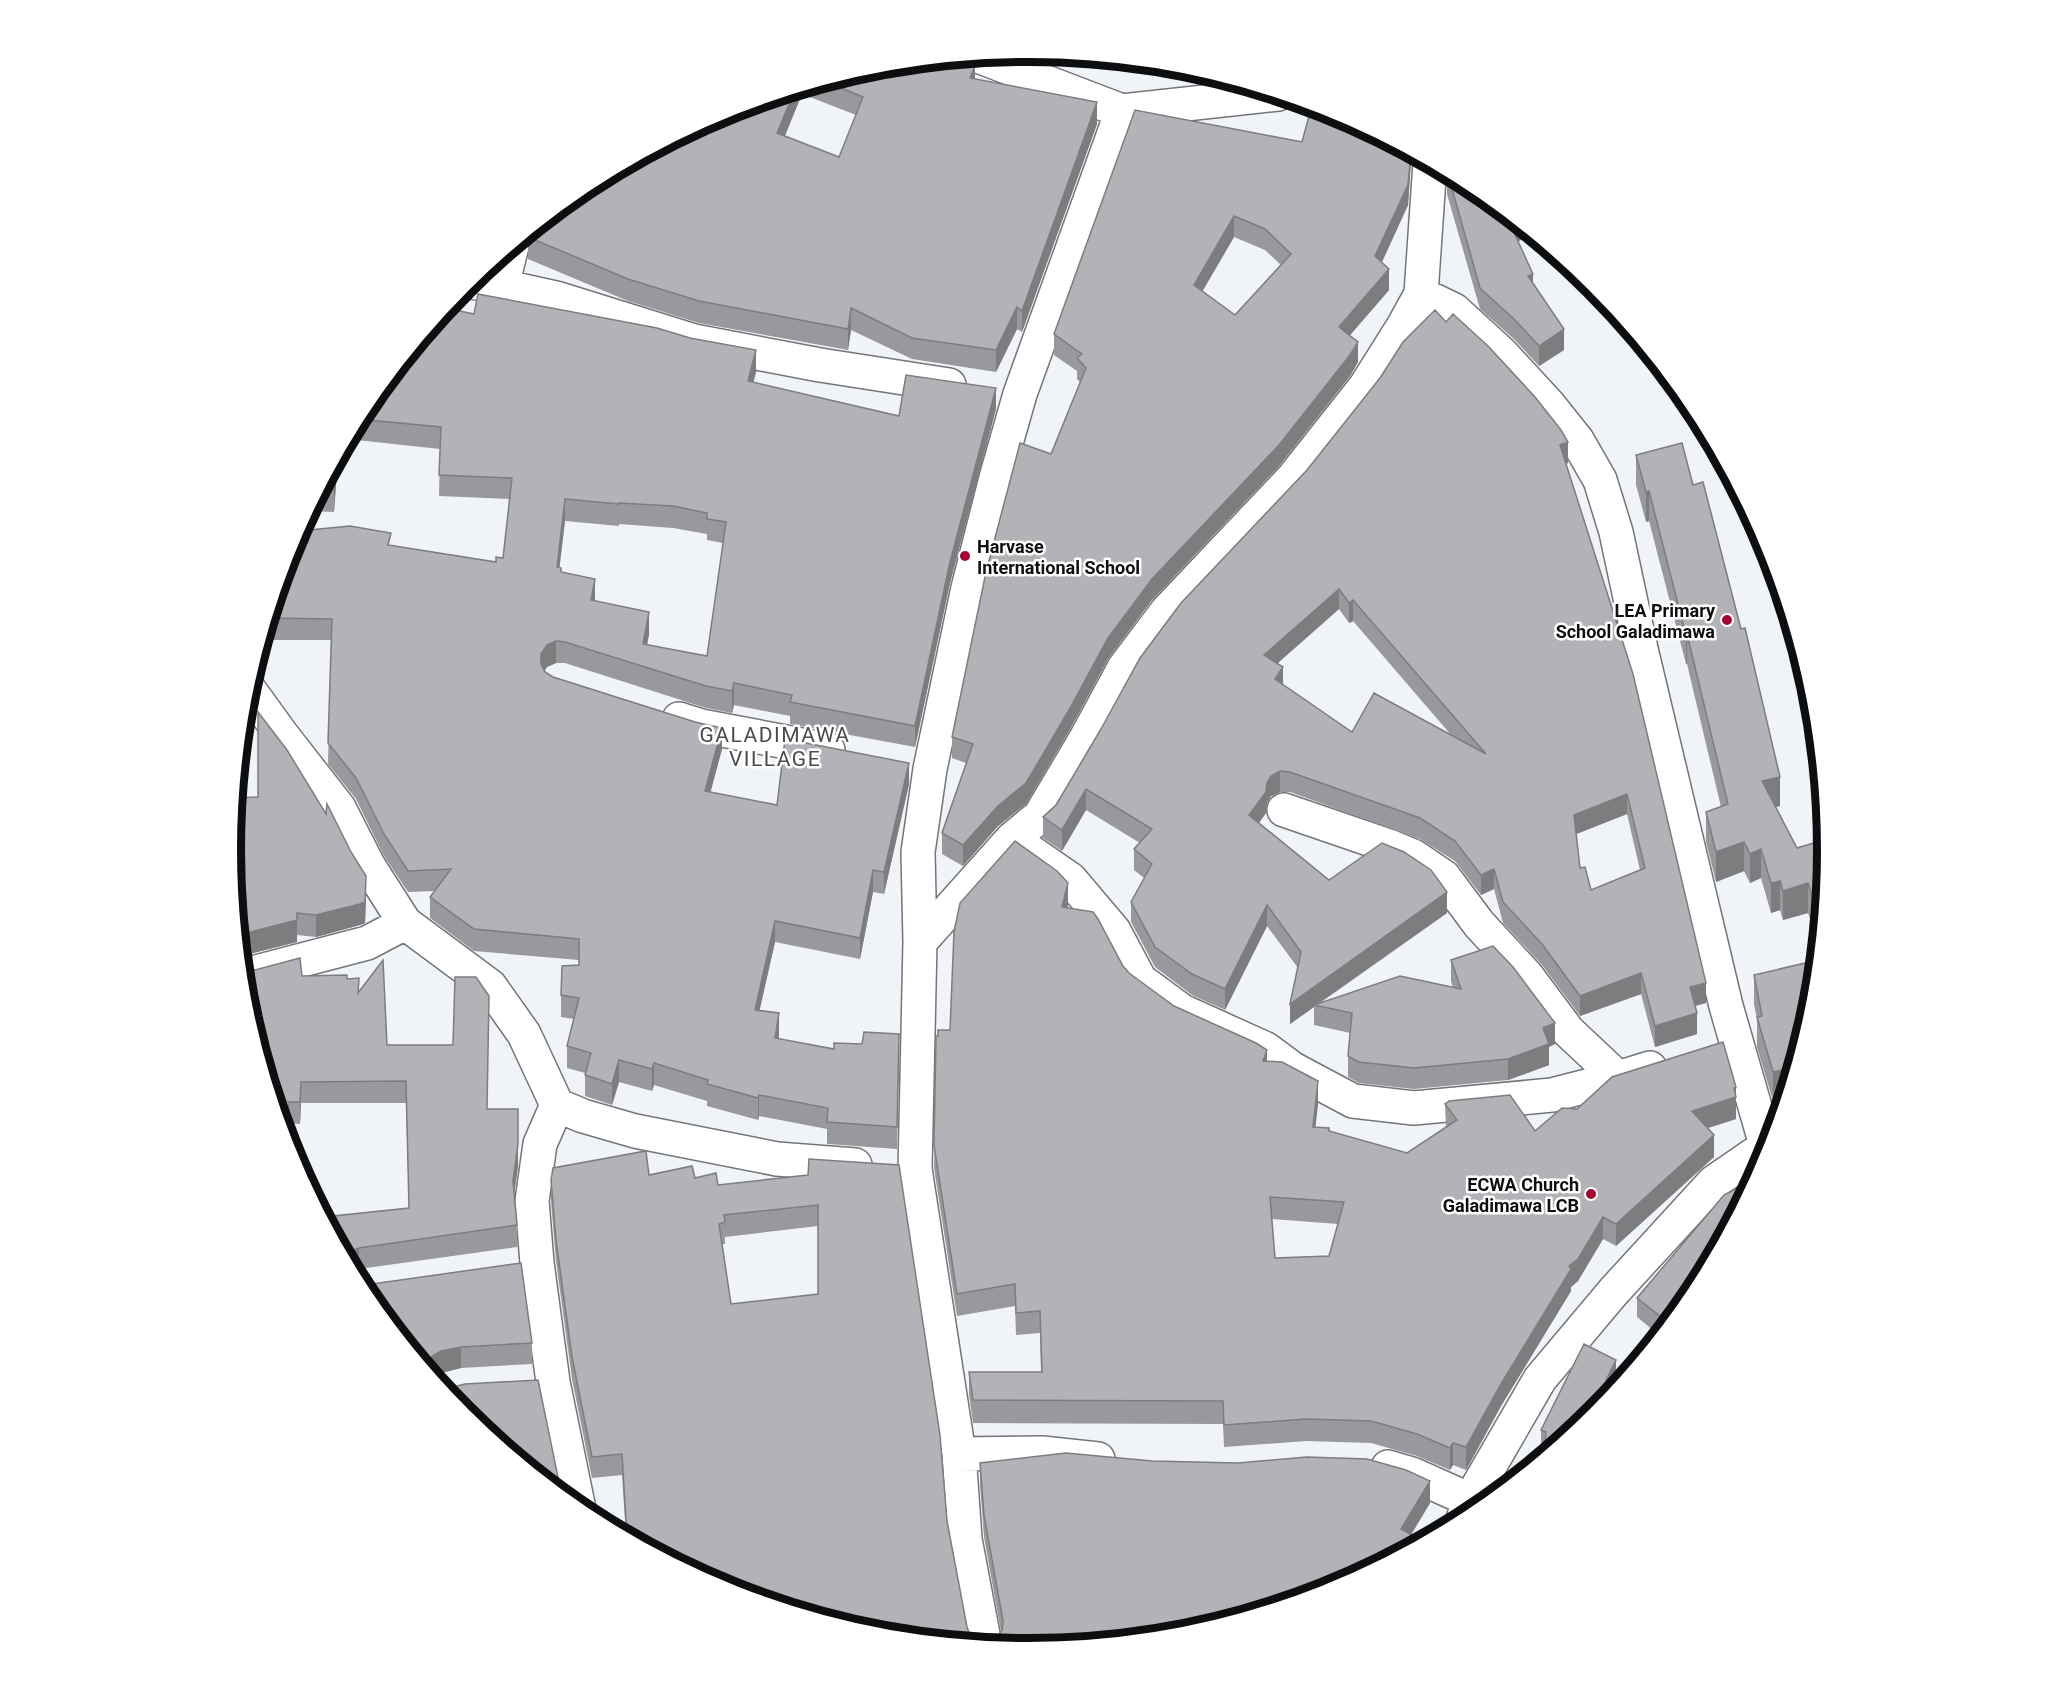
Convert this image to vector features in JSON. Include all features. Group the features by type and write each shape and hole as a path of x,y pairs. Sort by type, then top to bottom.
{"street":[{"path":"995,63 1122,111 1260,96"},
{"path":"984,1637 965,1539 959,1454 915,1169 920,942 918,852 930,769 968,588 1020,394 1122,111"},
{"path":"920,942 1012,839 1040,816 1124,668 1138,649 1167,611 1293,478 1365,387 1421,294 1429,170"},
{"path":"502,286 509,258"},
{"path":"481,283 556,298 694,341 820,365 1020,394"},
{"path":"1421,294 1454,310 1502,354 1549,405 1577,440 1600,480 1616,532 1726,1006 1765,1132"},
{"path":"256,699 339,808 368,865 405,924 490,986 524,1034 557,1105 583,1116 635,1131 777,1159 915,1169"},
{"path":"647,709 701,726 861,756"},
{"path":"896,763 930,769"},
{"path":"1284,810 1397,849 1413,856 1444,877 1479,924 1527,976 1568,1031 1618,1078"},
{"path":"1012,839 1070,879 1114,932 1140,980 1182,1011 1266,1049 1293,1069 1353,1101 1414,1108 1552,1095 1618,1078 1736,1041"},
{"path":"251,973 367,943 405,924"},
{"path":"557,1105 540,1143 525,1265 553,1382 576,1495"},
{"path":"1468,1506 1540,1379 1614,1291 1714,1182 1758,1151"},
{"path":"519,1384 553,1382"},
{"path":"959,1454 1042,1453 1130,1462"},
{"path":"1359,1462 1370,1462 1412,1474 1464,1509"}],"building":[{"path":"970,64 975,66 970,78 1097,102 1022,311 1017,307 996,350 912,338 851,308 848,329 699,301 628,279 532,239 591,194 635,167 728,122 792,98 777,133 839,157 863,97 836,86 927,68"},
{"path":"1135,110 1302,142 1310,114 1378,143 1410,160 1408,185 1375,256 1389,269 1339,327 1358,342 1350,355 1279,445 1152,579 1108,638 1026,783 998,806 963,845 942,833 973,744 952,737 986,572 1020,443 1051,454 1086,368 1077,358 1082,354 1054,334","holes":["1234,216 1265,229 1291,254 1235,315 1194,285"]},
{"path":"1450,183 1512,225 1533,274 1528,276 1564,329 1539,346 1480,288"},
{"path":"478,294 657,328 690,338 756,350 748,381 899,416 906,375 996,388 950,562 915,726 790,702 792,695 734,683 732,691 706,686 565,642 556,641 547,645 541,654 541,664 545,672 553,677 695,722 722,728 705,791 777,805 785,739 909,763 884,872 873,870 860,938 775,921 755,1010 779,1013 775,1038 834,1049 834,1043 862,1044 864,1032 899,1034 897,1127 827,1122 828,1108 759,1095 758,1098 707,1084 708,1080 654,1063 652,1069 619,1060 612,1084 585,1075 591,1053 567,1046 579,998 561,995 562,966 579,965 579,939 474,929 430,897 451,869 408,871 384,834 356,778 328,743 332,619 277,618 309,530 350,526 391,533 388,545 496,562 496,557 503,558 512,478 439,475 441,427 369,420 404,370 455,310 474,314","holes":["565,499 673,506 707,513 707,519 726,522 707,656 643,644 649,612 591,600 595,579 561,572 561,568 557,567"]},
{"path":"1435,310 1446,322 1453,314 1489,347 1535,397 1568,442 1560,445 1633,674 1706,983 1690,987 1697,1013 1655,1026 1641,973 1580,996 1542,944 1503,902 1494,869 1481,875 1455,841 1420,818 1290,772 1280,771 1271,776 1266,792 1249,815 1329,880 1382,843 1404,852 1431,870 1447,892 1290,1004 1301,952 1267,905 1225,989 1192,974 1155,947 1131,902 1152,864 1134,849 1152,829 1086,789 1062,830 1043,817 1056,805 1140,658 1181,603 1307,470 1380,378 1403,342","holes":["1339,589 1349,603 1353,600 1486,754 1374,693 1352,732 1275,679 1283,667 1264,655","1627,794 1645,868 1591,890 1585,867 1580,868 1574,815"]},
{"path":"1682,443 1693,485 1703,482 1741,629 1745,628 1780,777 1762,781 1797,848 1818,842 1816,906 1808,883 1783,891 1780,881 1771,883 1761,849 1750,854 1744,842 1716,852 1706,812 1728,804 1687,634 1649,491 1646,492 1636,455"},
{"path":"335,478 334,490 328,490"},
{"path":"258,712 287,750 326,814 327,804 366,876 365,902 316,915 297,913 297,920 246,933 241,850 243,798 258,797"},
{"path":"1015,841 1057,871 1068,883 1062,907 1093,912 1129,973 1174,1006 1267,1050 1263,1061 1282,1062 1318,1081 1313,1127 1329,1128 1329,1131 1407,1153 1457,1120 1445,1104 1449,1101 1510,1095 1535,1131 1562,1108 1577,1109 1612,1077 1723,1042 1736,1087 1734,1088 1736,1097 1692,1111 1714,1135 1616,1224 1603,1217 1578,1259 1569,1266 1571,1269 1501,1384 1466,1447 1453,1443 1450,1448 1417,1434 1371,1421 1306,1419 1224,1425 1223,1401 973,1400 969,1372 1042,1372 1040,1311 1016,1313 1015,1284 957,1294 934,1145 936,1036 938,1036 938,1030 950,1030 954,932 960,903","holes":["1270,1197 1344,1202 1329,1256 1275,1258"]},
{"path":"1493,946 1513,967 1555,1023 1543,1028 1549,1044 1508,1059 1414,1068 1359,1062 1348,1056 1352,1013 1314,1005 1400,976 1461,989 1451,960"},
{"path":"300,958 302,976 347,975 347,979 359,978 358,993 383,960 387,1045 453,1045 455,977 476,977 489,996 487,1109 518,1109 518,1144 513,1181 517,1225 351,1251 332,1216 409,1208 406,1081 301,1082 300,1102 288,1102 290,1122 268,1054 251,971"},
{"path":"1810,962 1803,1004 1786,1069 1773,1072 1757,1017 1762,1016 1754,975"},
{"path":"646,1151 649,1175 692,1166 695,1178 716,1173 718,1185 808,1175 809,1159 899,1165 940,1435 947,1521 967,1627 972,1636 927,1632 876,1623 825,1612 776,1597 681,1557 626,1528 622,1454 592,1457 572,1357 556,1240 551,1180 553,1168","holes":["818,1205 818,1294 731,1304 719,1224 725,1222 724,1215"]},
{"path":"1743,1185 1689,1281 1660,1316 1637,1298 1724,1195"},
{"path":"521,1263 532,1343 461,1347 441,1351 432,1356 429,1361 372,1284"},
{"path":"1584,1344 1616,1360 1606,1380 1611,1382 1587,1408 1545,1447 1546,1432 1541,1430"},
{"path":"538,1380 558,1477 552,1478 510,1443 453,1387 465,1384"},
{"path":"1066,1453 1152,1461 1238,1463 1307,1457 1367,1459 1406,1470 1430,1481 1401,1529 1416,1537 1331,1578 1283,1597 1234,1612 1132,1632 1081,1637 997,1637 1002,1630 1003,1621 984,1515 980,1463"}],"place":[{"name":"Harvase International School","path":"965,556"},
{"name":"LEA Primary School Galadimawa","path":"1727,620"},
{"name":"ECWA Church Galadimawa LCB","path":"1591,1194"}],"district":[{"name":"GALADIMAWA VILLAGE","path":"775,747"}]}
